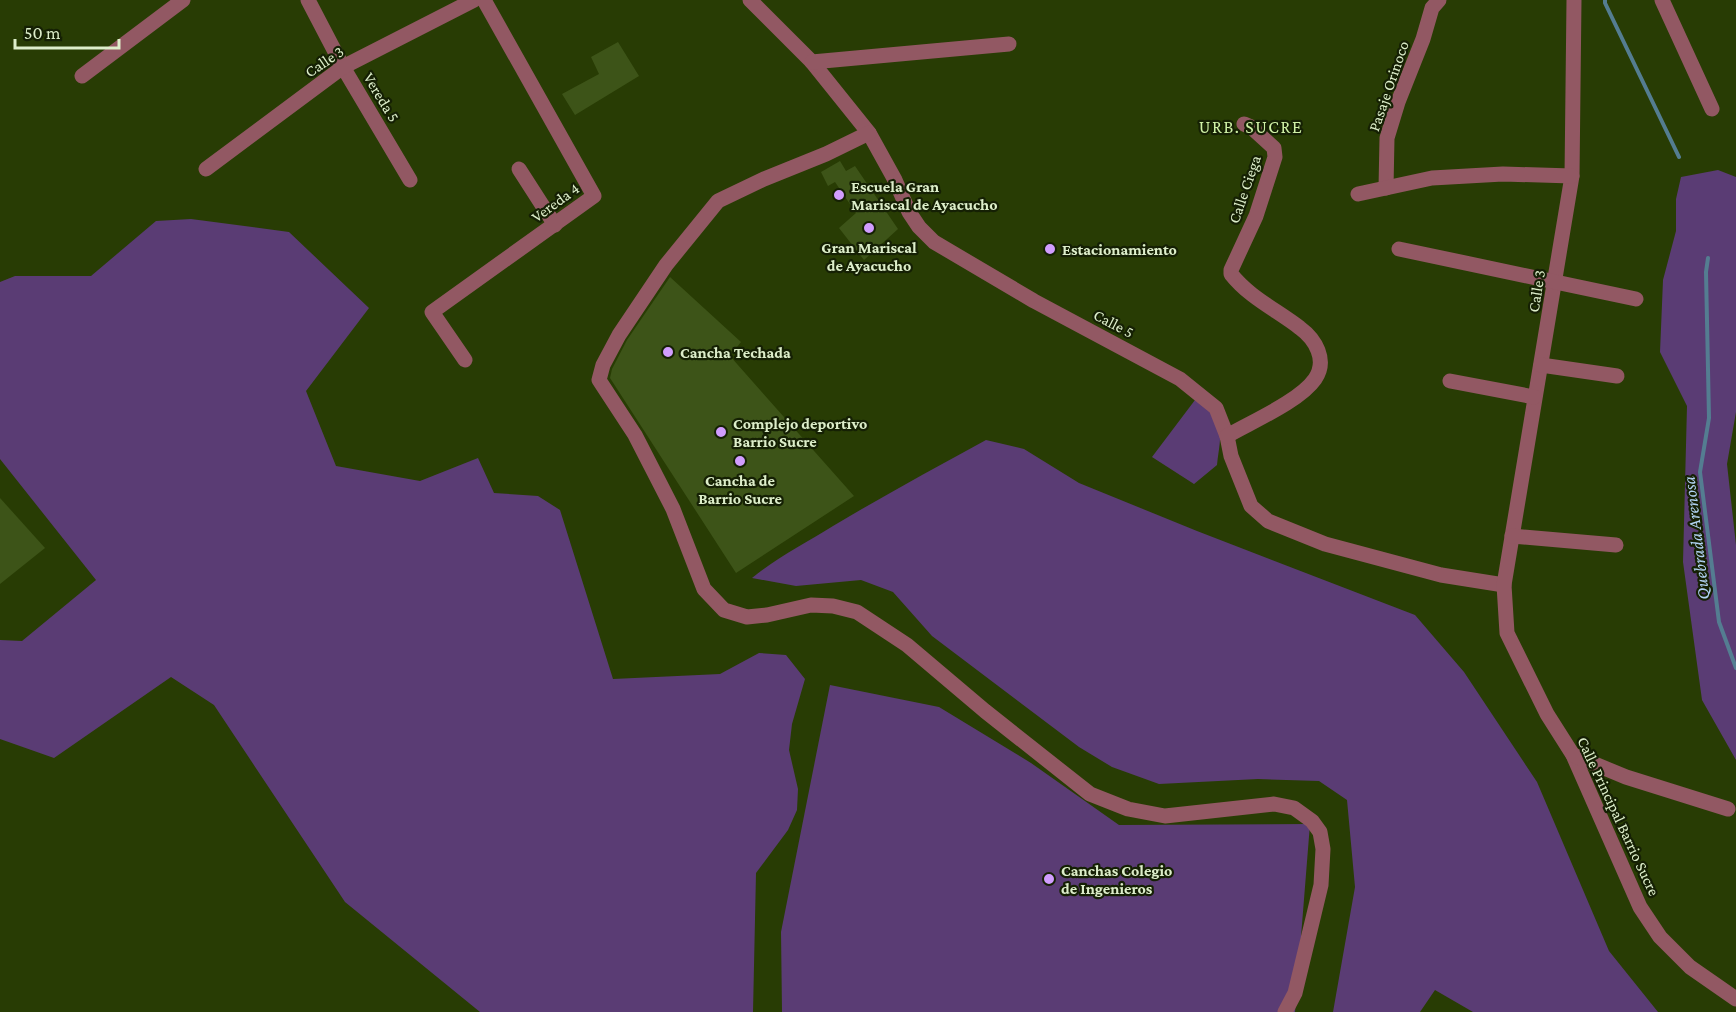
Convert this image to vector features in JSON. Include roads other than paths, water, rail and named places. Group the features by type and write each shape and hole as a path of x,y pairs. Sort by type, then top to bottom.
{"street":[{"path":"82,76 183,0"},
{"name":"Vereda 5","path":"308,0 343,67 411,180"},
{"name":"Calle 3","path":"206,169 343,67 474,0"},
{"name":"Vereda 4","path":"465,360 432,312 594,196 484,0"},
{"name":"Calle 5","path":"750,0 812,62 869,133 895,180 909,212 919,227 934,242 1034,300 1180,378 1216,408 1227,436 1231,456 1251,506 1268,521 1325,544 1431,573 1504,585"},
{"name":"Pasaje Orinoco","path":"1386,188 1387,138 1432,8 1439,0"},
{"name":"Calle 3","path":"1504,585 1572,176 1574,0"},
{"path":"1662,0 1712,109"},
{"path":"812,62 1009,44"},
{"name":"Calle Ciega","path":"1227,436 1298,395 1316,378 1320,359 1316,342 1300,328 1254,297 1234,278 1231,270 1256,216 1275,157 1274,148 1244,124"},
{"path":"869,133 718,201 666,265 630,317 603,364 599,380 646,456 672,509 704,589 724,610 747,617 811,605 833,606 857,612 907,645 1089,794 1128,809 1165,816 1274,804 1294,808 1312,821 1320,832 1323,849 1321,885 1295,993 1285,1012"},
{"path":"519,169 555,225"},
{"path":"1359,194 1432,178 1503,174 1572,176"},
{"path":"1399,249 1636,299"},
{"path":"1541,365 1617,375"},
{"path":"1450,381 1534,397"},
{"path":"1512,536 1616,545"},
{"name":"Calle Principal Barrio Sucre","path":"1504,585 1507,633 1546,714 1574,755 1640,907 1660,937 1690,967 1736,999"},
{"path":"1574,755 1626,777 1728,809"}],"waterway":[{"name":"Quebrada Arenosa","path":"1605,0 1679,157"},
{"name":"Quebrada Arenosa","path":"1708,258 1706,272 1709,418 1700,472 1719,622 1736,668"}],"place":[{"name":"Escuela Gran Mariscal de Ayacucho","path":"839,195"},
{"name":"Gran Mariscal de Ayacucho","path":"869,228"},
{"name":"Estacionamiento","path":"1050,249"},
{"name":"Cancha Techada","path":"668,352"},
{"name":"Complejo deportivo Barrio Sucre","path":"721,432"},
{"name":"Cancha de Barrio Sucre","path":"740,461"},
{"name":"Canchas Colegio de Ingenieros","path":"1049,879"}],"district":[{"name":"URB. SUCRE","path":"1251,127"}]}
